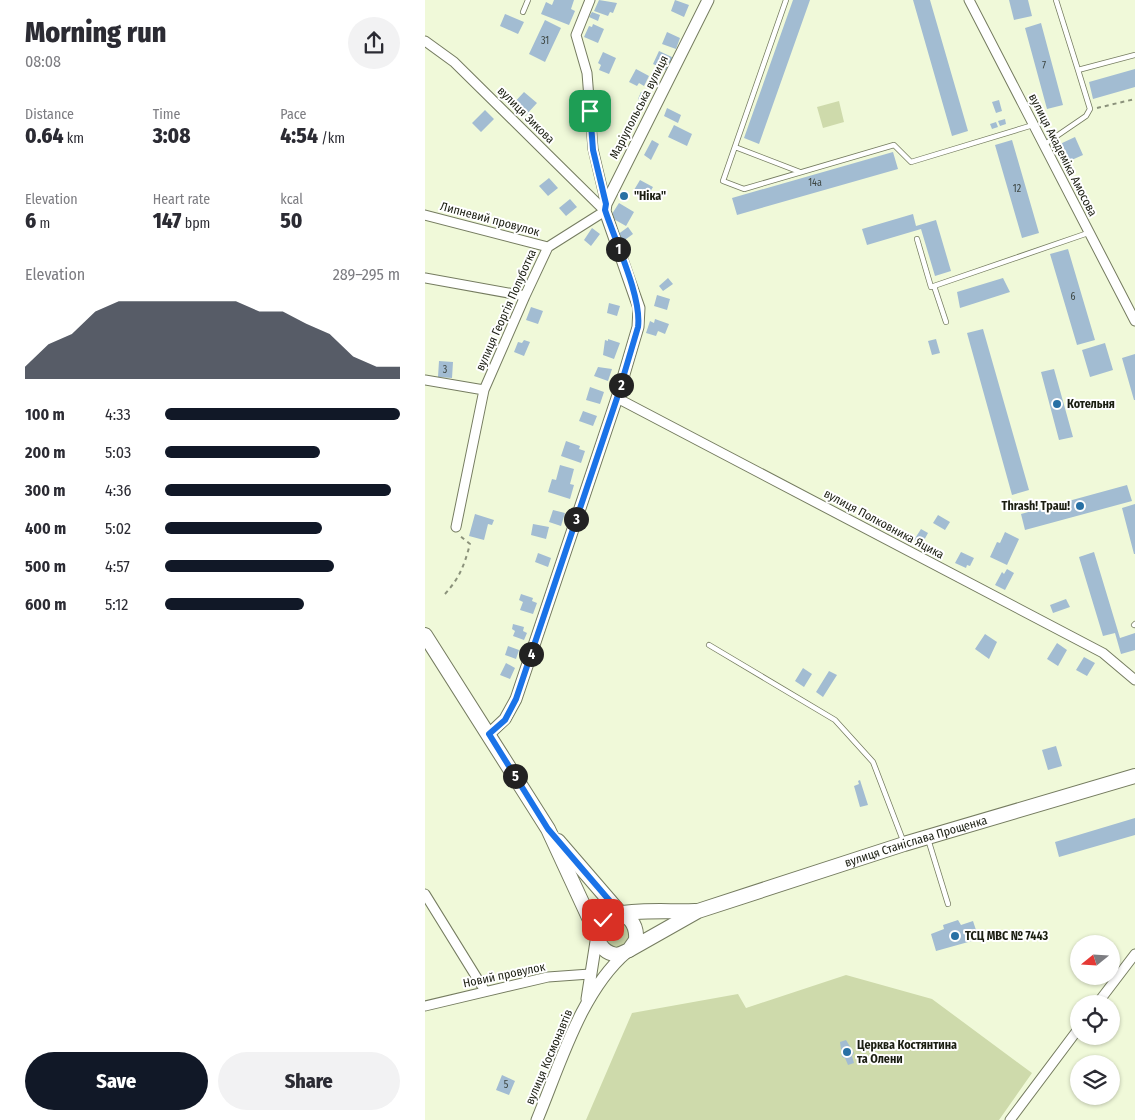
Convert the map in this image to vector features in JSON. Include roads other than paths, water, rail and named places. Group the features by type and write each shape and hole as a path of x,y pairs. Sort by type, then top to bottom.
{"main road":[{"path":"425,635 548,829 597,934 599,945 613,955 629,950 635,944 636,930 631,920 621,914 548,829"},
{"name":"вулиця Станіслава Прощенка","path":"629,950 698,911 904,844 1135,776"},
{"name":"вулиця Станіслава Прощенка","path":"621,914 698,911"},
{"path":"597,934 599,925 603,920 621,914"}],"street":[{"path":"489,734 505,720 516,699 617,398 639,317 635,297 605,208 593,150 587,73 577,35 589,0"},
{"name":"Маріупольська вулиця","path":"605,208 708,0"},
{"name":"вулиця Академіка Амосова","path":"969,0 1135,321"},
{"name":"вулиця Зикова","path":"425,41 454,62 605,208"},
{"name":"вулиця Георгія Полуботка","path":"456,527 484,390 525,296 548,247 605,208"},
{"name":"Липневий провулок","path":"425,215 548,247"},
{"path":"425,278 525,296"},
{"name":"вулиця Георгія Полуботка","path":"425,380 484,390"},
{"name":"вулиця Полковника Яцика","path":"617,398 1103,654 1135,680"},
{"path":"425,894 485,991"},
{"name":"вулиця Космонавтів","path":"586,1004 597,934"},
{"name":"вулиця Космонавтів","path":"537,1120 586,1004 602,977 629,950"},
{"path":"1104,995 1135,954"},
{"name":"Новий провулок","path":"425,1006 547,977 590,974"},
{"path":"1010,1120 1070,1040"}],"lane":[{"path":"523,12 528,0"},
{"path":"786,0 723,181 744,189 893,145 911,162 1034,124"},
{"path":"1045,144 1086,116 1090,109 1056,0"},
{"path":"1079,70 1135,55"},
{"path":"735,147 801,172"},
{"path":"917,239 931,287 1088,233"},
{"path":"934,286 946,322"},
{"path":"709,645 835,720 848,733 873,762 904,844"},
{"path":"927,838 948,904"}],"place":[{"name":"\"Ніка\"","path":"624,196"},
{"name":"Котельня","path":"1057,404"},
{"name":"Thrash! Траш!","path":"1080,506"},
{"name":"ТСЦ МВС № 7443","path":"955,936"},
{"name":"Церква Костянтина та Олени","path":"847,1052"}]}
